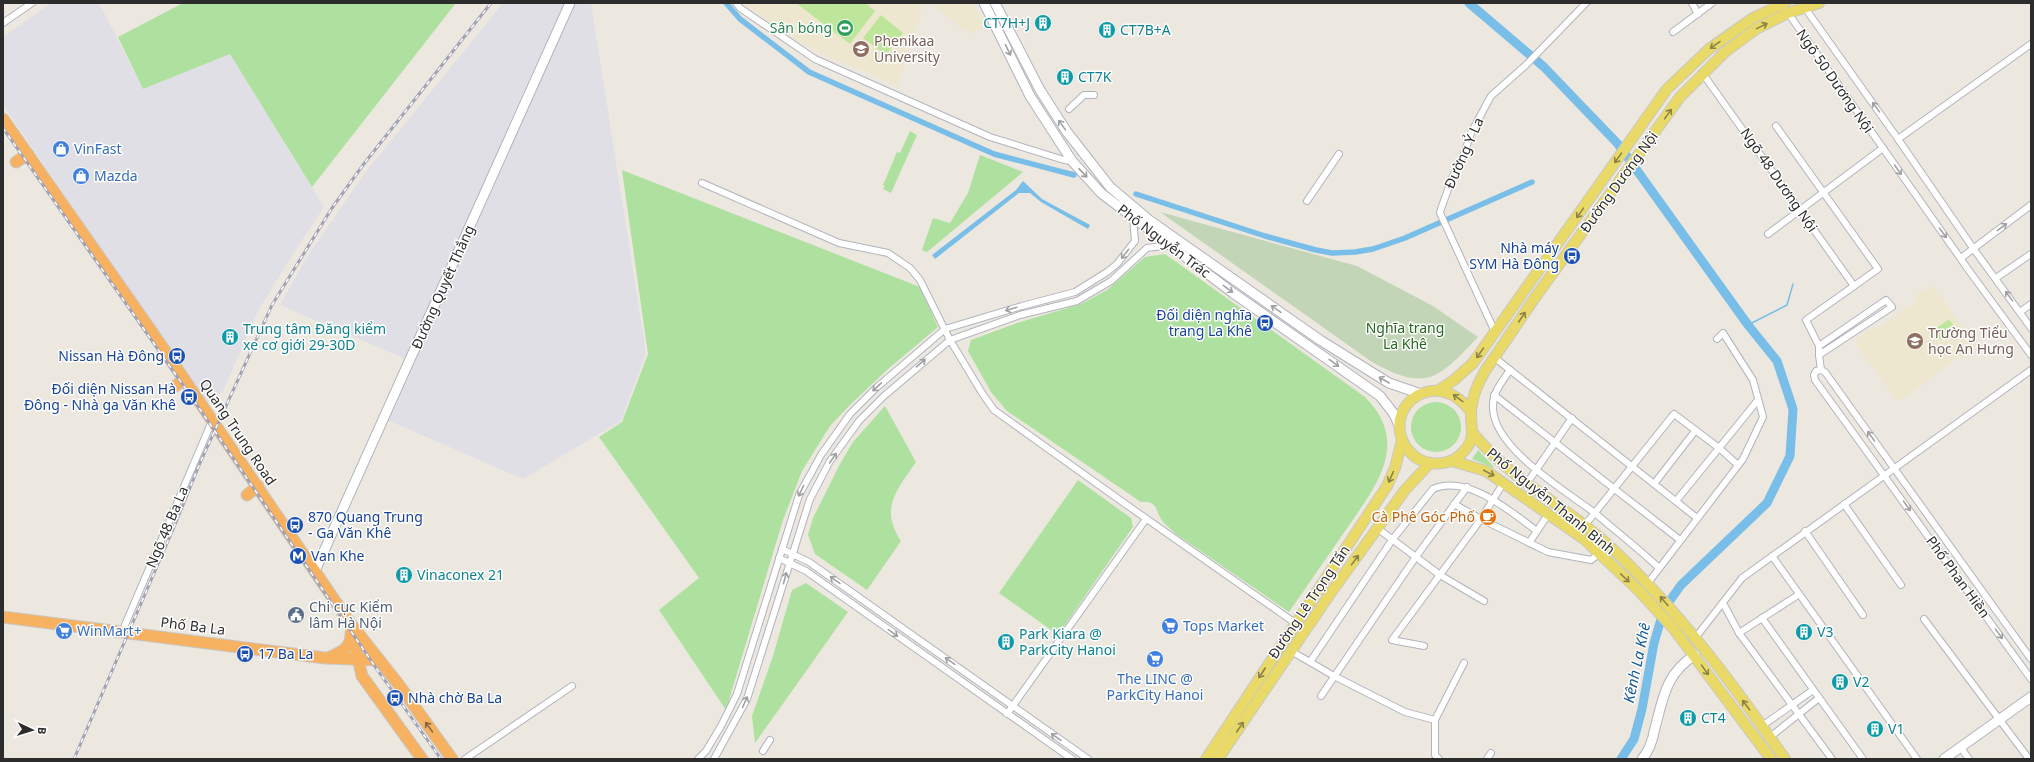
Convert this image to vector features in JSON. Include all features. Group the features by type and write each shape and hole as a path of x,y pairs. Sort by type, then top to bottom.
{"highway":[{"name":"Quang Trung Road","path":"3,119 258,486 315,571 323,591 379,660 452,759"},
{"path":"16,162 28,154"},
{"path":"174,387 184,379"},
{"path":"247,494 258,486"},
{"name":"Phố Ba La","path":"3,617 325,658 379,660"},
{"path":"325,658 339,653 349,645 351,641 350,623"},
{"path":"350,623 362,676"},
{"path":"325,658 344,663 362,676 422,759"}],"main road":[{"name":"Đường Quyết Thắng","path":"315,571 570,3"},
{"name":"Phố Nguyễn Trác","path":"984,3 1030,96 1072,161 1101,193 1169,245 1380,396 1394,414 1400,428"},
{"name":"Phố Nguyễn Trác","path":"995,3 1040,90 1067,132 1110,187 1149,220 1320,340 1389,383 1421,394"},
{"name":"Đường Dương Nội","path":"1439,390 1454,380 1473,363 1667,89 1709,49 1753,18 1785,3"},
{"name":"Đường Dương Nội","path":"1471,412 1479,382 1534,299 1680,97 1725,52 1756,29 1788,13 1819,3"},
{"path":"1524,293 1534,299"},
{"path":"1315,349 1320,340"},
{"path":"1439,390 1447,392 1460,399 1471,412 1473,433 1464,452 1452,461 1445,463 1430,463 1414,456 1402,440 1400,421 1406,407 1415,397 1439,390"},
{"name":"Phố Nguyễn Thanh Bình","path":"1473,433 1493,457 1585,525 1648,583 1696,637"},
{"name":"Đường Lê Trọng Tấn","path":"1206,759 1387,486 1395,468 1402,440"},
{"name":"Phố Nguyễn Thanh Bình","path":"1452,461 1486,471 1549,513 1584,539 1600,553 1673,628 1694,655"},
{"name":"Đường Lê Trọng Tấn","path":"1218,759 1377,528 1405,490 1430,463"},
{"path":"1696,637 1785,759"},
{"path":"1642,759 1652,743 1663,697 1675,670 1694,655 1771,759"},
{"path":"1944,759 2031,698"}],"street":[{"path":"3,23 22,6 32,3"},
{"path":"736,3 740,8 815,59 990,137 1072,161"},
{"name":"Đường Ỷ La","path":"1495,332 1440,213 1471,133 1491,96 1526,65 1586,3"},
{"path":"1692,3 1698,14"},
{"path":"1673,32 1712,3"},
{"name":"Ngõ 50 Dương Nội","path":"1805,8 1973,248 2031,328"},
{"name":"Ngõ 50 Dương Nội","path":"1788,13 1920,201 2031,355"},
{"path":"1898,139 2031,44"},
{"name":"Ngõ 48 Dương Nội","path":"1703,74 1854,286"},
{"path":"1068,109 1084,95 1094,95"},
{"path":"1776,126 1878,269 1806,320 1819,346 1821,370"},
{"path":"1768,234 1883,148"},
{"path":"1307,201 1339,154"},
{"path":"702,183 832,240 854,247 888,253 899,259 910,268 920,280 950,340 982,394 994,410 1295,623"},
{"path":"1961,258 2031,205"},
{"path":"698,759 706,751 721,726 737,694 799,495 821,455 850,414 876,388 945,329 1022,306 1061,297 1075,292 1092,283 1117,264 1135,241 1133,218"},
{"path":"714,759 728,737 747,698 810,499 830,461 859,421 889,391 950,340 1020,315 1077,301 1110,281 1147,248 1169,245"},
{"path":"1996,278 2031,254"},
{"path":"1819,346 1886,300 1892,307 1819,355"},
{"path":"2020,312 2031,304"},
{"path":"1648,583 1743,459 1763,416 1753,380 1723,333 1717,339"},
{"path":"1495,358 1697,518"},
{"path":"1510,370 1494,395 1494,415 1500,432 1514,449 1535,469 1595,514 1659,568"},
{"name":"Phố Phan Hiền","path":"2031,659 1825,372 1821,370 1816,371 1814,375 1815,380 2031,679"},
{"path":"1696,637 1742,578 1884,474 2031,370"},
{"path":"1494,395 1680,540"},
{"path":"1676,501 1758,400"},
{"path":"1585,525 1674,414 1719,448 1738,465"},
{"path":"1527,483 1535,469 1572,418"},
{"name":"Ngõ 48 Ba La","path":"122,632 212,421"},
{"path":"1654,484 1695,431"},
{"path":"1424,646 1392,640 1481,519 1504,482"},
{"path":"1310,662 1392,540 1433,489 1441,487 1467,487 1494,500 1537,532"},
{"path":"1321,696 1467,487"},
{"path":"1454,504 1548,552 1591,560 1600,553"},
{"path":"1844,504 1901,585"},
{"path":"1529,543 1549,513"},
{"path":"1007,714 1146,519"},
{"path":"1377,528 1440,575 1484,601"},
{"path":"1805,532 1863,615"},
{"path":"782,549 793,552 1088,759"},
{"path":"1772,556 1798,595 1917,759"},
{"path":"779,558 790,562 862,610 1072,759"},
{"path":"1739,633 1798,595"},
{"path":"1723,603 1739,633 1793,704 1832,759"},
{"path":"1762,618 1863,759"},
{"path":"1924,619 2029,759"},
{"path":"1291,651 1334,676 1405,712 1435,720"},
{"path":"1439,759 1435,755 1435,720 1464,663"},
{"path":"465,759 572,686"},
{"path":"1762,726 1813,690"},
{"path":"1770,737 1820,698"},
{"path":"763,750 770,740"},
{"path":"1961,748 1969,759"},
{"path":"1487,759 1491,753"}],"shaded area":[{"path":"51,3 99,3 143,89 230,54 324,207 258,311 223,391 207,403 3,105 3,37"},
{"path":"503,3 591,3 646,353 621,421 523,479 387,420 413,362 280,305 305,260 364,174"},
{"name":"Phenikaa University","path":"741,3 924,3 898,86 827,56 799,42"},
{"name":"Phenikaa University","path":"930,3 973,3 985,27 969,34"},
{"name":"Trường Tiểu học An Hưng","path":"1932,285 1977,346 1961,358 1958,357 1902,400 1896,400 1856,344 1857,339 1874,327 1879,328 1914,303 1916,295"}],"green space":[{"path":"183,3 456,3 312,187 230,54 143,89 118,37"},
{"name":"Sân bóng","path":"796,3 865,3 875,11 850,44"},
{"path":"881,15 903,33 886,55 863,38"},
{"path":"910,131 917,135 891,193 883,189 885,186 883,185 897,152 900,153"},
{"path":"980,155 1023,172 927,252 922,250 933,218 950,223 968,193"},
{"path":"622,170 920,287 938,327 888,369 830,426 802,471 783,520 726,710 659,610 699,578 599,437 622,422 648,354"},
{"name":"Nghĩa trang La Khê","path":"1160,212 1357,266 1433,306 1478,337 1453,363 1442,371 1431,376 1419,379 1406,377 1391,372 1372,362"},
{"path":"1165,254 1365,397 1379,415 1386,432 1387,450 1383,467 1376,484 1366,501 1289,612 1176,534 1164,523 1154,505 1147,502 1141,502 1007,411 991,392 968,351 971,340 1017,323 1081,304 1107,290 1145,257"},
{"path":"1949,319 1956,329 1940,340 1934,330"},
{"path":"1431,402 1441,402 1454,409 1461,422 1461,432 1454,445 1441,452 1431,452 1422,448 1415,441 1411,432 1411,422 1415,413 1422,406"},
{"path":"885,406 916,462 897,491 891,509 891,519 901,541 867,590 815,554 808,535 813,518 840,464 853,442"},
{"path":"1478,450 1494,467 1494,468 1472,459"},
{"path":"1078,480 1131,518 1133,527 1058,635 999,593"},
{"path":"806,583 848,612 755,743 752,716 773,656 792,590"}],"water":[{"path":"1023,181 1042,199 1090,225 1088,229 1041,202 1030,193 1019,193 935,259 932,255 1016,190"}],"waterway":[{"path":"726,3 740,19 809,72 994,154 1074,175"},
{"name":"Kênh La Khê","path":"1469,3 1544,67 1618,144 1748,325 1777,361 1793,409 1790,456 1767,503 1681,585 1664,609 1654,643 1642,709 1634,739 1621,759"},
{"path":"1136,194 1265,236 1332,253 1355,252 1373,249 1405,238 1532,182"},
{"path":"1748,325 1787,305 1793,284"}],"railway":[{"path":"74,759 200,463 272,305 332,208 363,165 491,3"},
{"path":"3,128 197,405 376,668 441,759"}],"place":[{"name":"CT7H+J","path":"1043,23"},
{"name":"Sân bóng","path":"845,28"},
{"name":"CT7B+A","path":"1107,30"},
{"name":"Phenikaa University","path":"861,49"},
{"name":"CT7K","path":"1065,77"},
{"name":"VinFast","path":"61,149"},
{"name":"Mazda","path":"81,176"},
{"name":"Nhà máy SYM Hà Đông","path":"1572,256"},
{"name":"Đối diện nghĩa trang La Khê","path":"1265,323"},
{"name":"Trung tâm Đăng kiểm xe cơ giới 29-30D","path":"230,337"},
{"name":"Trường Tiểu học An Hưng","path":"1915,341"},
{"name":"Nissan Hà Đông","path":"177,356"},
{"name":"Đối diện Nissan Hà Đông - Nhà ga Văn Khê","path":"189,397"},
{"name":"Cà Phê Góc Phố","path":"1488,517"},
{"name":"870 Quang Trung - Ga Văn Khê","path":"295,525"},
{"name":"Van Khe","path":"298,556"},
{"name":"Vinaconex 21","path":"404,575"},
{"name":"Chi cục Kiểm lâm Hà Nội","path":"296,615"},
{"name":"Tops Market","path":"1170,626"},
{"name":"WinMart+","path":"64,631"},
{"name":"V3","path":"1804,632"},
{"name":"Park Kiara @ ParkCity Hanoi","path":"1006,642"},
{"name":"17 Ba La","path":"245,654"},
{"name":"The LINC @ ParkCity Hanoi","path":"1155,659"},
{"name":"V2","path":"1840,682"},
{"name":"Nhà chờ Ba La","path":"395,698"},
{"name":"CT4","path":"1688,718"},
{"name":"V1","path":"1875,729"}]}
